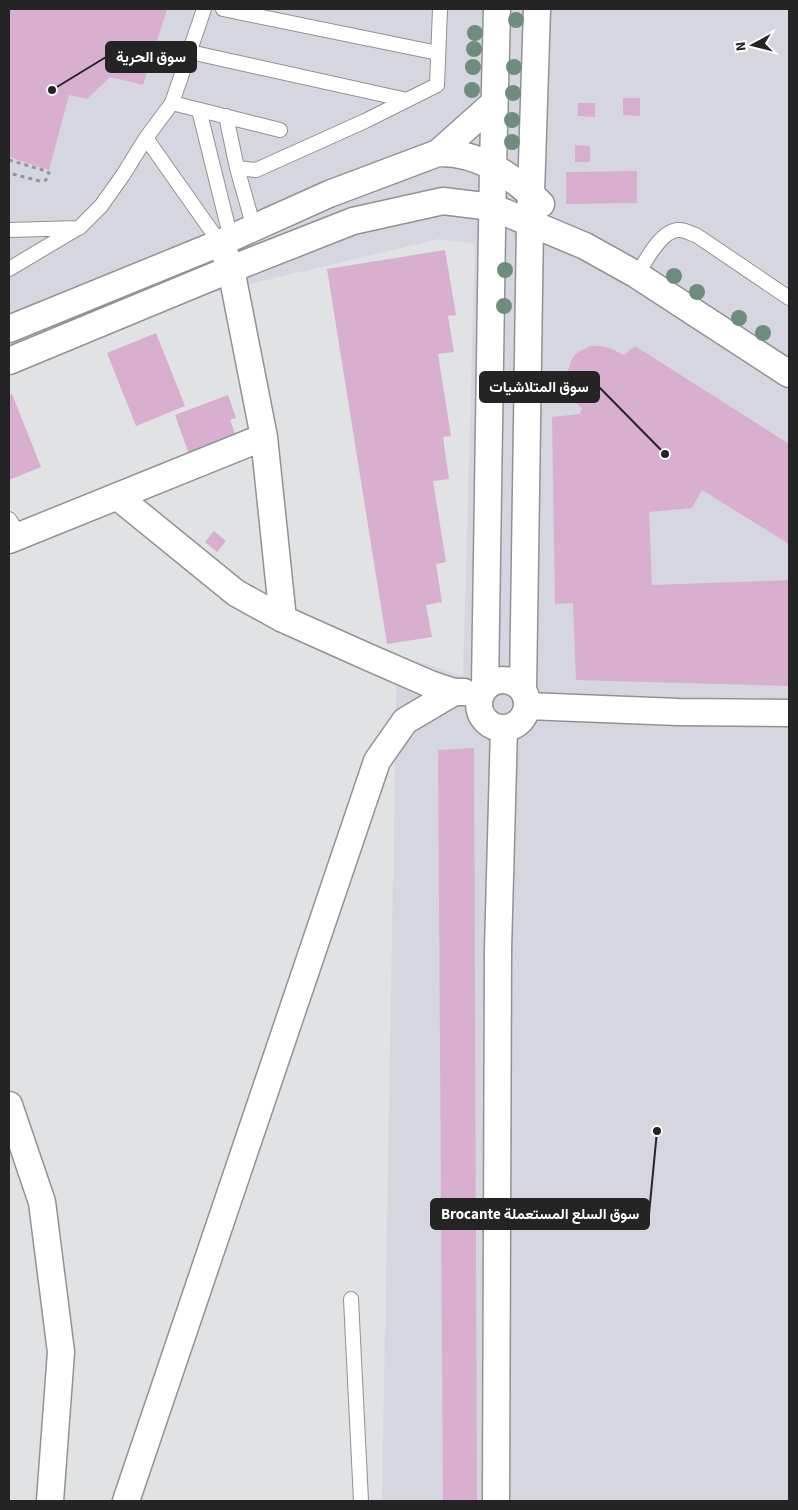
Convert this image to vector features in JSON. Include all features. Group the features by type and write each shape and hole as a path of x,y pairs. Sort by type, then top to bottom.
{"street":[{"path":"497,9 483,690 479,701 479,710 482,717 488,724 496,728 512,726 520,722 525,714 530,224 538,9"},
{"path":"9,329 226,241 329,194 438,152 494,103"},
{"path":"438,152 454,152 493,165 532,195 585,246"},
{"path":"9,360 353,221 443,201 492,207 585,246 637,275 789,374"},
{"path":"226,241 264,437 283,618"},
{"path":"12,532 118,497 264,437"},
{"path":"118,497 236,593 283,618 394,669 454,692 483,690 494,681 505,680 515,683 525,698"},
{"path":"126,1501 377,761 405,721 454,692"},
{"path":"525,698 678,712 789,713"},
{"path":"496,1501 498,950 504,728"},
{"path":"9,1105 42,1202 61,1352 50,1501"}],"lane":[{"path":"9,269 79,228 100,206 172,103 204,9"},
{"path":"223,9 438,53"},
{"path":"237,168 256,170 437,85 440,9"},
{"path":"190,52 407,100"},
{"path":"172,103 280,130"},
{"path":"199,110 226,241"},
{"path":"226,116 237,168 254,228"},
{"path":"146,138 226,241"},
{"path":"9,230 79,228"},
{"path":"637,275 650,253 663,237 680,230 696,235 789,298"},
{"path":"351,1298 361,1501"}],"path":[{"path":"9,160 46,170 49,173 46,180 40,181 9,173"}],"shaded area":[{"path":"9,9 789,9 789,1501 382,1501 397,655 463,676 475,244 439,239 141,310 9,359"}],"building":[{"path":"9,9 167,9 143,85 110,77 87,99 69,95 49,170 9,157"},
{"path":"623,98 640,98 640,116 623,115"},
{"path":"578,103 595,103 595,117 578,116"},
{"path":"575,145 590,146 590,162 575,162"},
{"path":"637,171 637,203 566,204 566,172"},
{"path":"445,250 456,315 448,316 454,352 438,354 451,436 443,437 449,479 433,481 446,562 436,564 442,602 426,605 432,637 387,644 327,269"},
{"path":"156,333 185,406 136,426 107,353"},
{"path":"590,346 610,348 624,355 635,346 789,444 789,544 702,490 692,508 649,512 652,585 789,580 789,686 576,680 573,603 555,604 552,417 580,414 582,408 571,398 567,374 575,354"},
{"path":"12,394 41,467 9,480 9,395"},
{"path":"228,395 236,418 230,420 238,442 191,460 175,415"},
{"path":"214,531 226,541 217,552 205,542"},
{"path":"474,748 477,1501 443,1501 438,750"}],"place":[{"name":"سوق الحرية","path":"52,90"},
{"name":"سوق المتلاشيات","path":"665,454"},
{"name":"Brocante سوق السلع المستعملة","path":"657,1131"}]}
